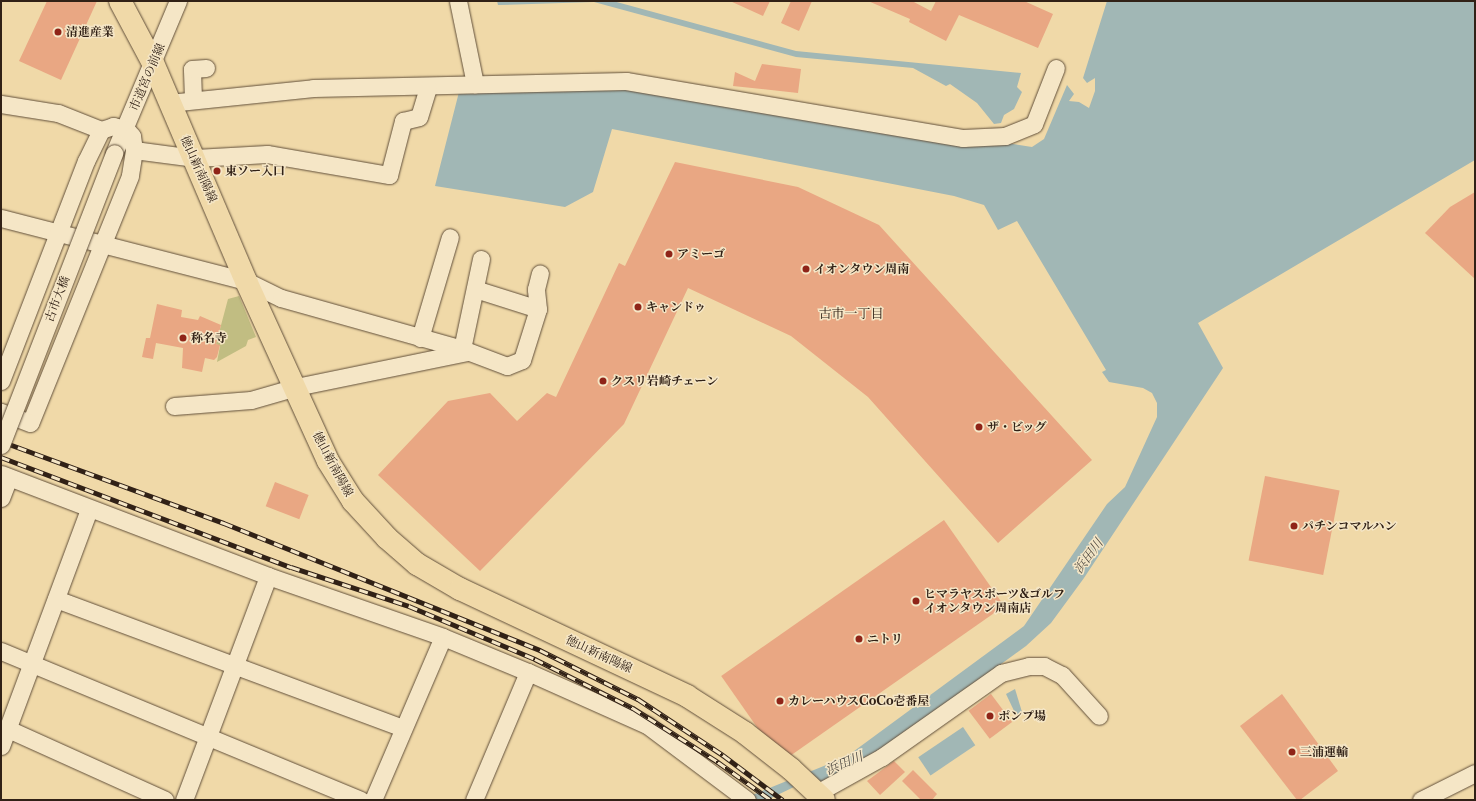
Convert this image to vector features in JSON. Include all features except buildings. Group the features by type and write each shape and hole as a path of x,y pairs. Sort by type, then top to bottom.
{"main road":[{"name":"徳山新南陽線","path":"120,1 153,63 169,103 195,158 246,281 296,387 328,461 353,501 387,538 417,564 460,589 688,696 745,733 812,789"}],"street":[{"name":"市道宮の前線","path":"114,152 126,129 178,1"},
{"path":"458,1 475,84"},
{"path":"193,99 192,69 206,68"},
{"path":"169,103 193,99 313,88 428,87 475,84 626,81 963,138 1006,136 1034,124 1056,68"},
{"path":"134,150 195,158 267,154 389,175 403,121 419,117 428,87"},
{"path":"1,104 58,113 101,130 113,126 126,129 132,136 134,150 130,176 30,423 1,412"},
{"path":"1,381 101,130"},
{"name":"古市大橋","path":"1,445 114,152"},
{"path":"1,218 102,242 246,281 281,298 467,350 507,366 522,360 538,309 536,288 540,274"},
{"path":"420,338 450,237"},
{"path":"467,350 475,289 481,259"},
{"path":"475,289 538,309"},
{"path":"174,406 250,400 296,387 467,350"},
{"path":"1,498 5,476 89,510 268,576 443,637 528,672 647,725 746,799"},
{"path":"1,746 30,664 89,510"},
{"path":"184,800 209,737 268,576"},
{"path":"56,599 236,664 402,728"},
{"path":"373,800 402,728 443,637"},
{"path":"1,652 360,800"},
{"path":"812,789 882,757 1001,673 1044,666 1062,675 1100,716"},
{"path":"474,800 528,672"},
{"path":"8,729 165,800"},
{"path":"1421,800 1475,773"}],"shaded area":[{"path":"239,296 256,337 248,340 246,346 217,362 220,346 216,344 228,299"}],"water":[{"path":"497,1 613,1 796,51 1021,73 1017,87 1022,92 1014,109 1004,115 1001,123 994,124 977,103 950,84 946,86 913,68 796,57 594,2 498,5"},
{"name":"浜田川","path":"1107,1 1475,1 1475,160 1198,323 1223,368 1084,578 1051,623 1026,646 879,753 825,781 796,786 767,800 740,800 846,757 1024,626 1107,504 1125,487 1157,417 1157,403 1152,393 1143,388 1109,382 1102,372 1106,370 1017,221 998,230 984,205 954,196 612,129 593,192 565,207 435,186 459,92 626,85 1032,147 1044,139 1067,85 1074,94 1069,101 1079,102 1089,108 1095,91 1095,78 1087,83 1083,78"},
{"path":"1015,689 1022,712 1016,715 1006,694"},
{"path":"963,727 975,745 931,775 918,757"}],"railway":[{"path":"1,441 224,523 540,650 638,699 723,755 783,800"},
{"path":"1,457 291,567 409,606 535,659 633,708 718,762 771,800"}],"place":[{"name":"清進産業","path":"58,32"},
{"name":"東ソー入口","path":"217,171"},
{"name":"アミーゴ","path":"669,254"},
{"name":"イオンタウン周南","path":"806,269"},
{"name":"キャンドゥ","path":"638,307"},
{"name":"称名寺","path":"183,338"},
{"name":"クスリ岩崎チェーン","path":"603,381"},
{"name":"ザ・ビッグ","path":"979,427"},
{"name":"パチンコマルハン","path":"1294,526"},
{"name":"ヒマラヤスポーツ&ゴルフ イオンタウン周南店","path":"916,601"},
{"name":"ニトリ","path":"859,639"},
{"name":"カレーハウスCoCo壱番屋","path":"780,701"},
{"name":"ポンプ場","path":"990,716"},
{"name":"三浦運輸","path":"1292,752"}],"district":[{"name":"古市一丁目","path":"851,313"}]}
